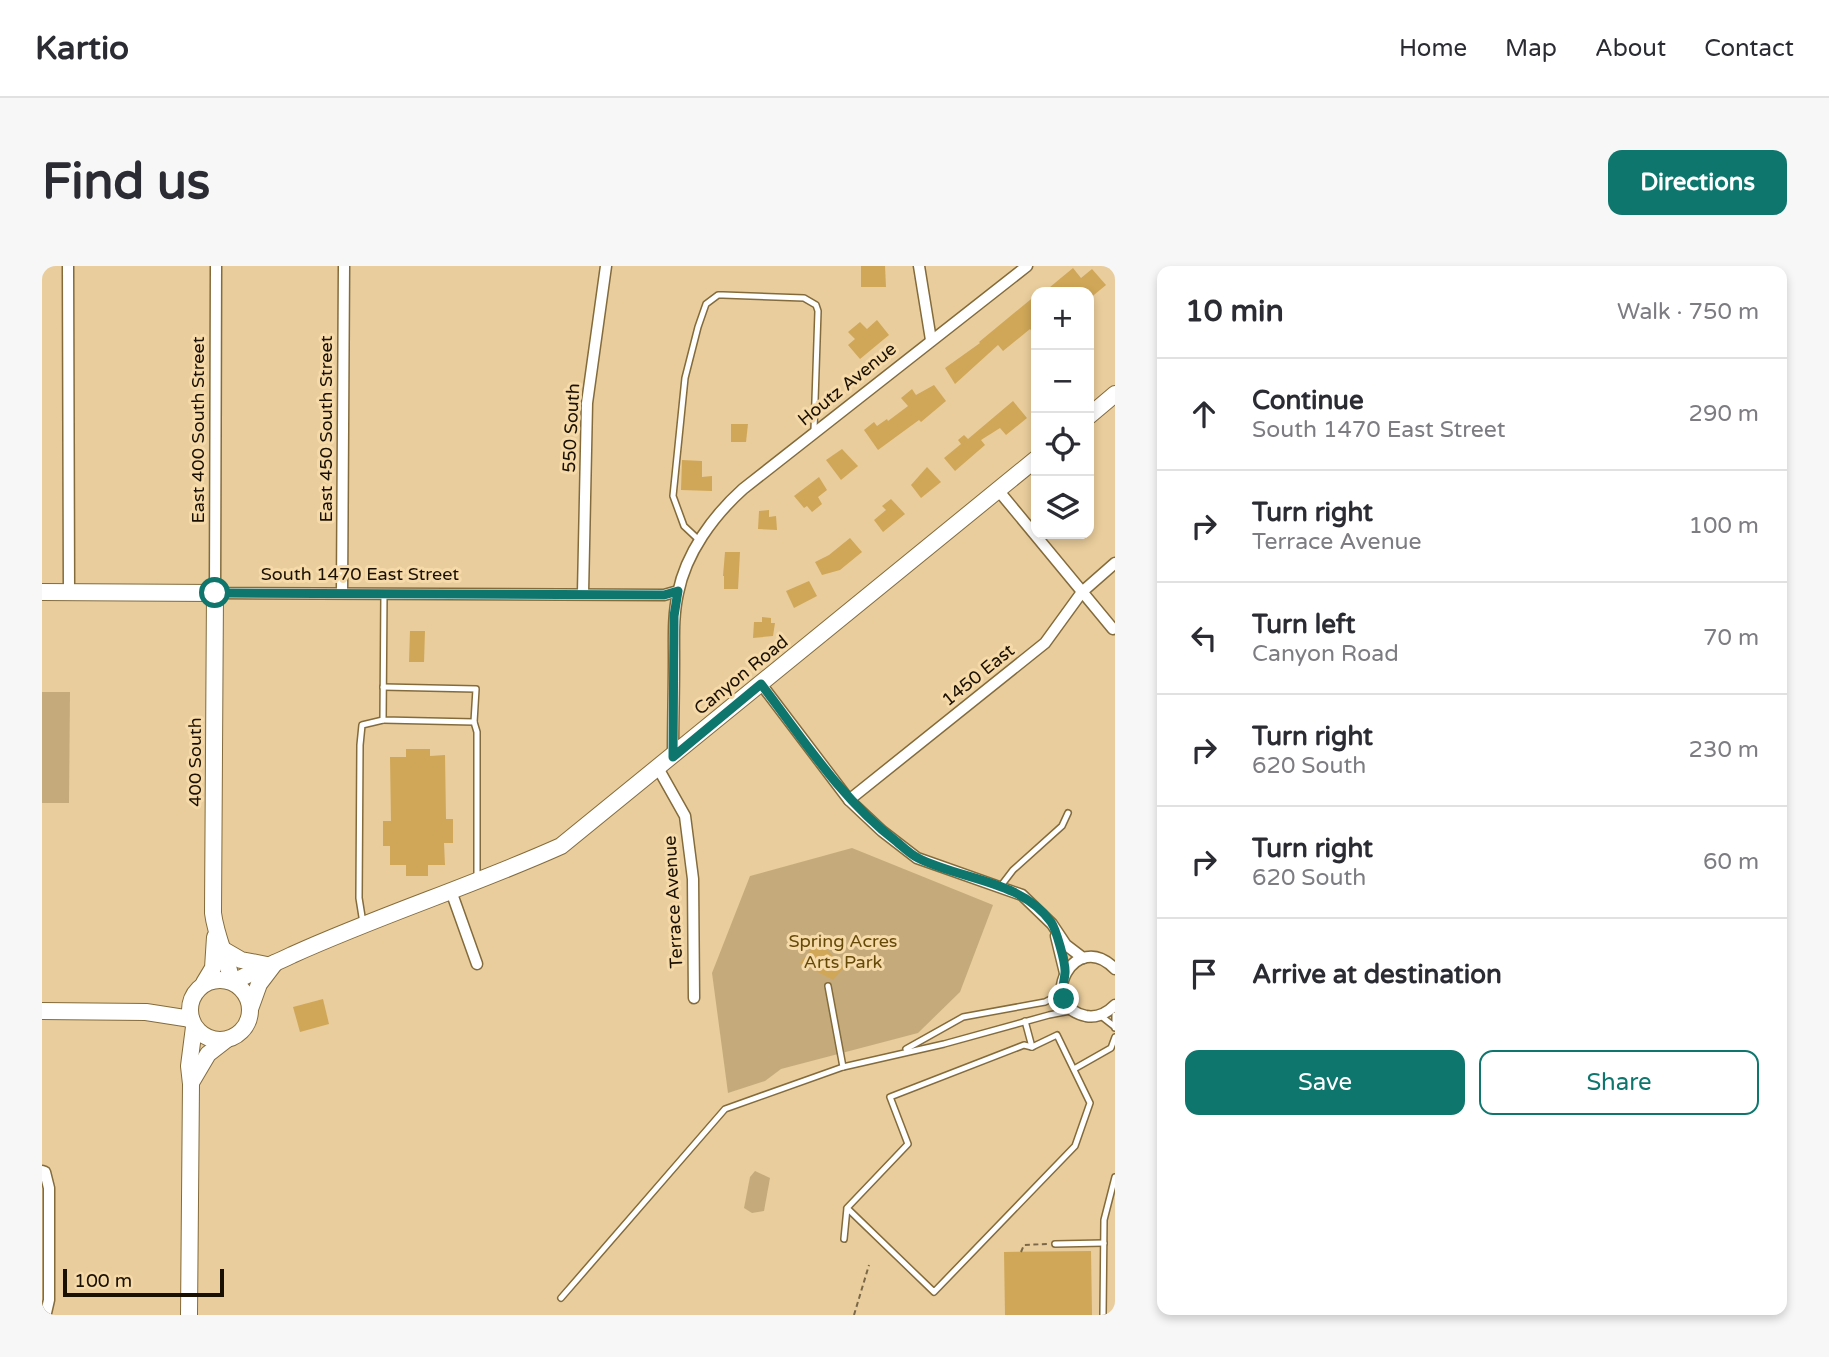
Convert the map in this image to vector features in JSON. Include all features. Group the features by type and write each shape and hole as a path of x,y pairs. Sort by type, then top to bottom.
{"main road":[{"path":"1093,413 1115,394"},
{"name":"Canyon Road","path":"233,982 363,924 477,882 561,846 1031,463"},
{"name":"South 1470 East Street","path":"42,592 215,593"},
{"name":"400 South","path":"215,593 213,913 216,931 233,982"},
{"name":"400 South","path":"202,985 213,968 216,931"},
{"path":"191,1084 208,1054 246,1026 259,984 271,964 241,960 222,949"},
{"path":"146,1012 181,1001 213,980 233,982 246,993 250,1009"},
{"path":"189,1315 191,1000 202,985"},
{"path":"42,1011 146,1012 192,1023 207,1038 226,1040"}],"street":[{"path":"68,266 69,592"},
{"name":"East 400 South Street","path":"215,593 216,266"},
{"name":"East 450 South Street","path":"342,593 344,266"},
{"name":"550 South","path":"583,593 587,403 606,266"},
{"path":"919,266 931,340"},
{"name":"Houtz Avenue","path":"700,541 715,518 733,498 1027,266"},
{"path":"998,490 1113,629"},
{"path":"673,757 674,616 678,591 700,541"},
{"name":"1450 East","path":"849,800 1045,643 1082,592 1115,563"},
{"name":"South 1470 East Street","path":"215,593 664,595 678,591"},
{"path":"761,684 849,800 882,831 917,858 1022,895 1052,924 1066,945 1083,958"},
{"name":"Terrace Avenue","path":"658,768 685,816 693,879 694,998"},
{"path":"452,891 477,964"},
{"path":"1052,924 1065,973"},
{"path":"1115,954 1076,961 1065,973 1062,982 1062,993 1073,1010 1091,1017 1101,1016 1115,1005"},
{"path":"1099,958 1115,969"},
{"path":"42,1171 45,1172 49,1188 49,1300 46,1313 42,1315"}],"lane":[{"path":"700,541 684,526 673,496 685,379 706,304 723,295 804,298 816,305 814,433"},
{"path":"383,720 384,593"},
{"path":"383,687 476,689 474,722 477,732 477,882"},
{"path":"363,924 359,898 362,724 383,720 474,722"},
{"path":"1000,887 1013,870 1062,826 1068,813"},
{"path":"828,986 843,1067"},
{"path":"900,1053 963,1017 1045,1002 1062,993"},
{"path":"561,1298 725,1109 843,1067 1073,1010"},
{"path":"1115,1015 1115,1028"},
{"path":"1101,1016 1115,1028"},
{"path":"1025,1021 1032,1047"},
{"path":"844,1240 847,1208 908,1144 890,1097 1024,1045 1032,1047 1058,1035 1090,1103 1075,1146 933,1292 847,1208"},
{"path":"1074,1069 1111,1048 1115,1037"},
{"path":"1103,1315 1104,1220 1115,1177"},
{"path":"1055,1244 1104,1243"}],"path":[{"path":"1021,1252 1024,1245 1055,1244"},
{"path":"854,1315 869,1265"}],"green space":[{"path":"42,692 70,692 69,803 42,803"},
{"name":"Spring Acres Arts Park","path":"852,848 993,905 960,992 918,1033 781,1069 765,1081 728,1093 712,973 750,876"},
{"path":"755,1171 770,1178 764,1211 752,1213 744,1208 750,1177"}],"building":[{"path":"861,266 885,266 886,287 861,287"},
{"path":"1073,268 1081,278 1092,269 1106,285 1094,295 1094,287 1050,287"},
{"path":"1031,299 1031,330 1003,351 998,345 955,384 945,368"},
{"path":"877,320 889,335 860,359 848,345 855,339 848,332 860,322 867,329"},
{"path":"934,385 946,401 921,422 919,420 878,450 864,430 874,422 877,426 887,419 888,421 908,406 901,398 912,389 916,395"},
{"path":"1013,401 1027,418 1006,435 1000,428 981,440 985,445 955,471 944,458 961,444 958,440 964,435 968,439"},
{"path":"731,424 748,424 746,442 731,442"},
{"path":"842,449 858,466 841,480 826,460"},
{"path":"682,460 702,461 702,477 712,476 712,491 681,490"},
{"path":"927,467 941,482 921,498 911,485"},
{"path":"819,477 827,490 818,497 822,504 812,512 807,506 804,508 794,496"},
{"path":"891,499 905,514 883,532 874,520 886,510 882,506"},
{"path":"769,510 769,517 776,516 777,530 758,529 759,511"},
{"path":"850,538 862,552 840,570 822,575 815,562 829,555"},
{"path":"725,552 740,552 738,589 724,589"},
{"path":"809,581 817,596 794,608 786,591"},
{"path":"762,617 771,618 771,623 775,623 773,636 753,638 754,622 762,622"},
{"path":"410,631 425,631 424,662 409,662"},
{"path":"406,749 430,749 430,756 445,755 446,819 453,819 453,843 444,843 445,865 428,865 428,876 406,876 406,865 390,865 390,846 383,846 383,821 391,821 390,757 406,757"},
{"path":"819,940 844,968 833,980 800,963"},
{"path":"323,999 329,1024 300,1032 293,1007"},
{"path":"1091,1251 1092,1315 1005,1315 1004,1252"}],"route":[{"path":"215,593 667,595 678,591 674,616 673,757 761,684 849,800 882,831 917,858 1022,895 1038,908 1052,924 1060,951 1065,973 1062,982 1064,999"}]}
